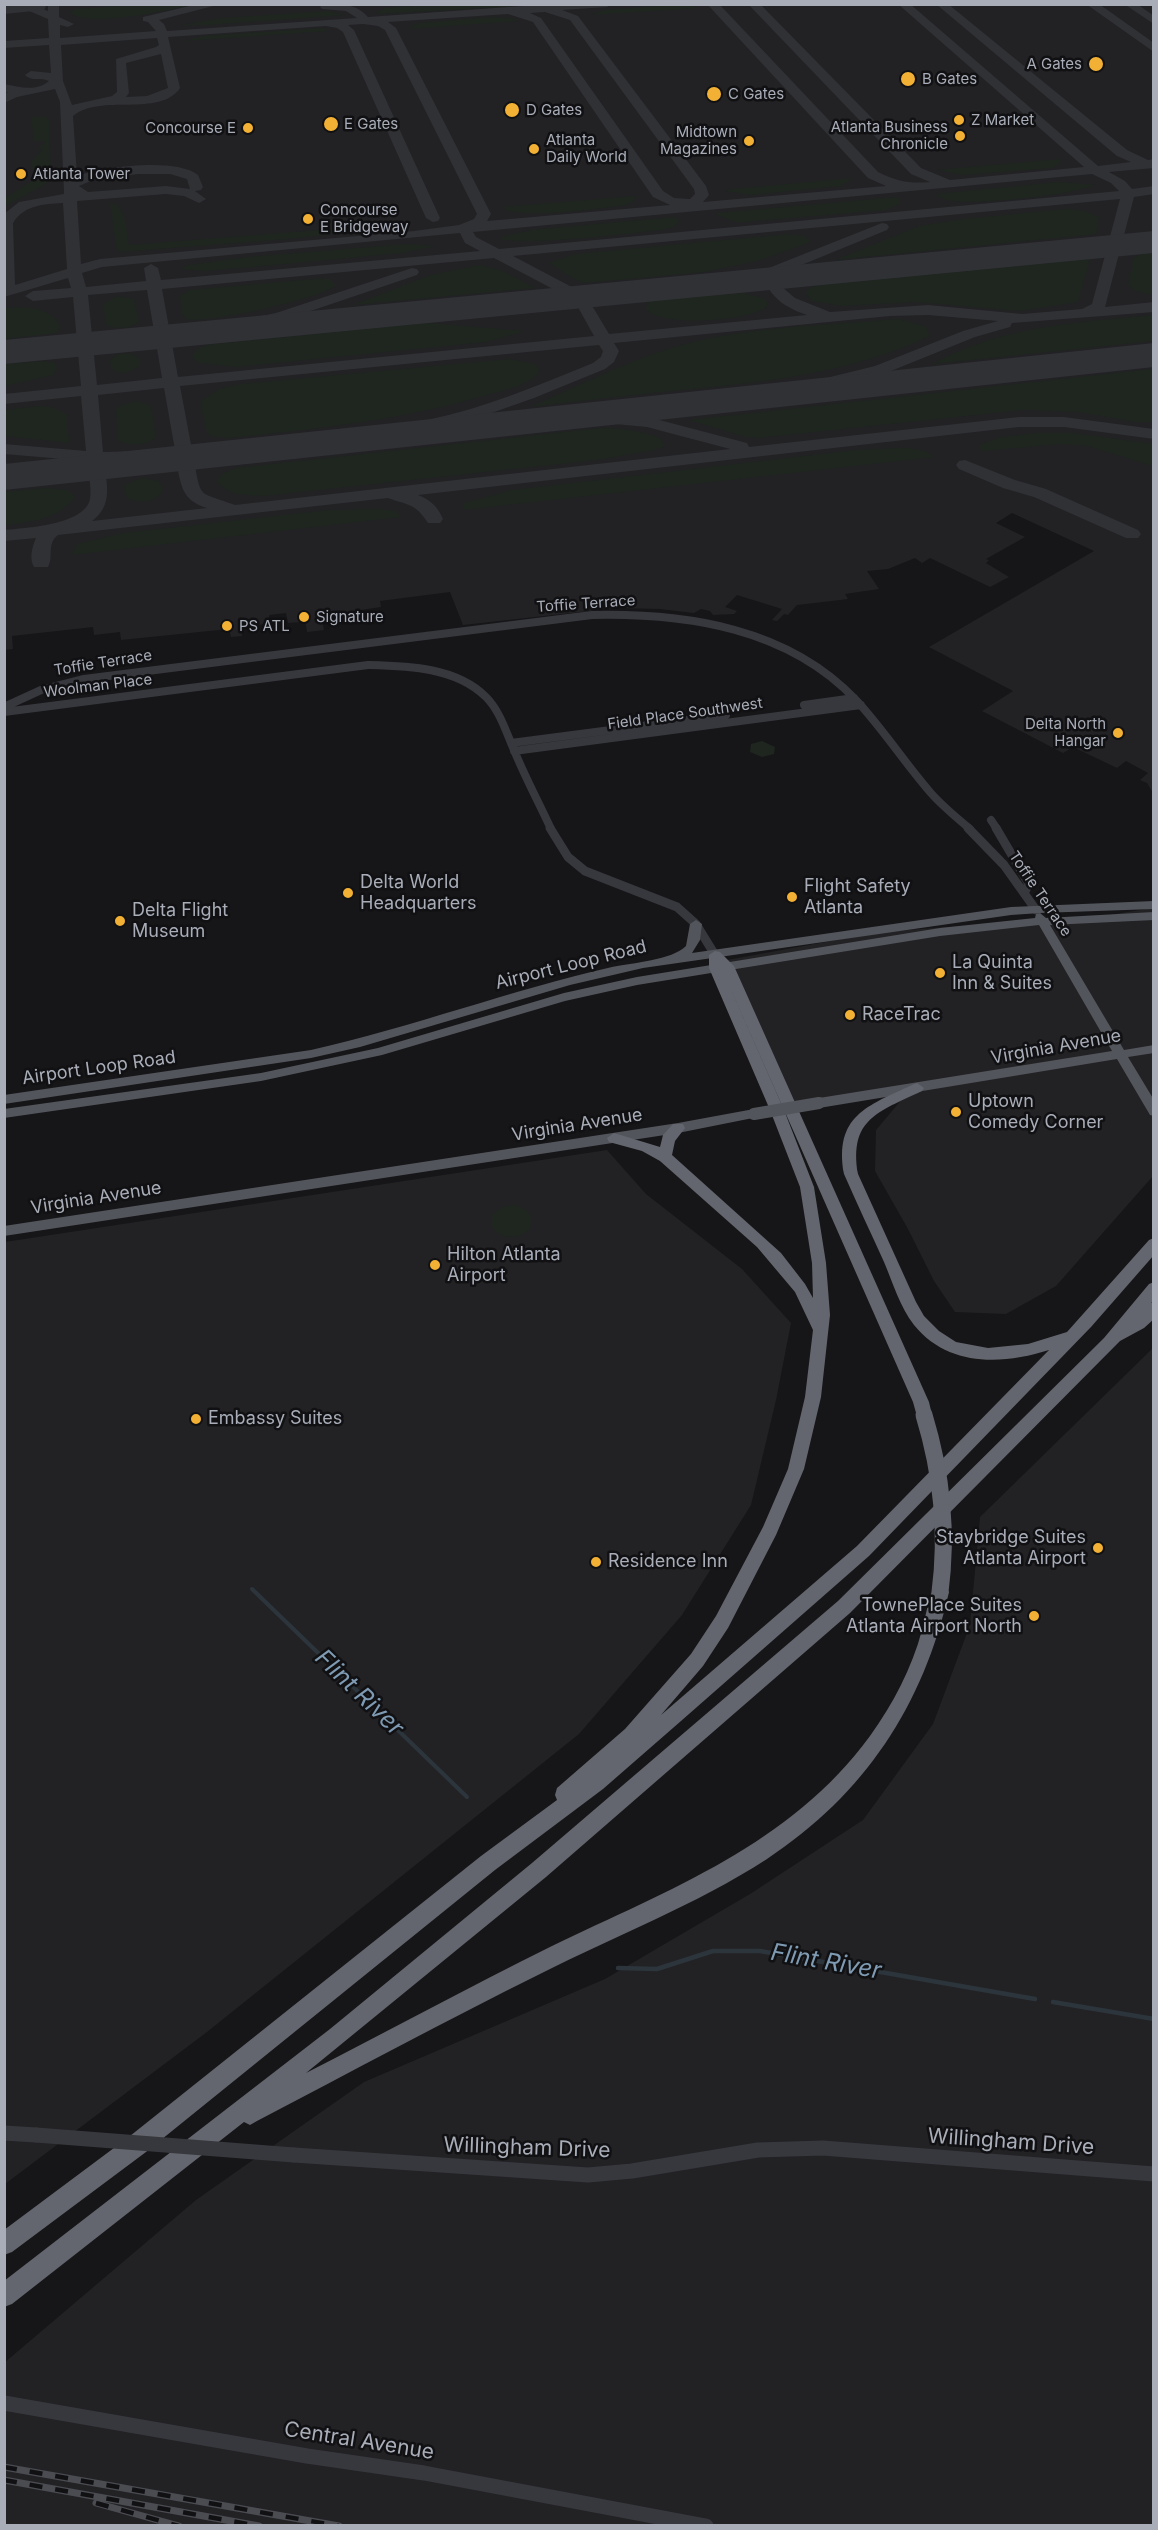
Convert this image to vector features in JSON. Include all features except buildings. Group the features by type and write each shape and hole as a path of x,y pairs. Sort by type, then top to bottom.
{"highway":[{"path":"488,1863 632,1734 697,1660 722,1622 770,1530 796,1469 813,1397 822,1315 819,1263 807,1187 799,1162 719,963"},
{"path":"218,2130 532,1966 723,1873 760,1852 794,1828 831,1796 863,1761 890,1724 918,1671 936,1617 946,1546 944,1496 934,1444 921,1402 807,1140 719,963"},
{"path":"917,1088 874,1109 862,1118 853,1128 847,1143 847,1158 851,1174 918,1319 941,1341 959,1349 984,1355 1037,1350 1072,1335"},
{"path":"665,1157 668,1139 678,1128"},
{"path":"614,1138 638,1143 665,1157 787,1268 813,1311 819,1334"},
{"path":"4,2244 147,2136 488,1863 596,1782 863,1551 1086,1323 1154,1244"},
{"path":"4,2296 337,2036 539,1870 844,1607 1110,1341 1154,1288"},
{"path":"1110,1341 1139,1324 1154,1308"}],"main road":[{"name":"Airport Loop Road","path":"4,1113 261,1077 379,1052 595,989 946,920 1036,910 1154,905"},
{"name":"Toffie Terrace","path":"1036,910 1154,1112"},
{"name":"Airport Loop Road","path":"4,1100 311,1054 360,1043 601,973 670,961 719,963 940,932 1043,922 1154,916"},
{"path":"670,961 690,950 694,942 696,924"},
{"name":"Virginia Avenue","path":"4,1231 678,1128 1154,1049"}],"street":[{"name":"Toffie Terrace","path":"4,707 41,690 84,679 613,614 685,618 749,634 780,646 831,676 861,705 933,795 991,850 1036,910"},
{"name":"Woolman Place","path":"4,712 368,666 415,667 451,676 465,682 486,697 500,716 512,748 557,842 568,856 585,871 599,878 677,906 696,924"},
{"name":"Field Place Southwest","path":"512,748 777,712 854,698"},
{"name":"Field Place Southwest","path":"777,712 861,705"},
{"path":"991,820 1029,884 1024,893"},
{"path":"696,924 719,963"},
{"name":"Willingham Drive","path":"4,2133 588,2175 632,2171 758,2150 823,2148 1154,2174"},
{"name":"Central Avenue","path":"4,2403 307,2456 424,2473 706,2526"}],"shaded area":[{"path":"526,4 526,6 376,14 384,8 424,5"},
{"path":"5,5 1153,5 1153,793 1147,783 1140,780 1148,773 1126,761 1117,768 1073,747 1063,753 982,711 1013,691 929,647 1094,551 1012,513 996,523 1025,537 986,559 989,560 986,563 1009,577 990,587 930,558 922,563 915,558 888,569 867,571 879,589 845,594 848,599 797,605 788,615 784,614 777,621 772,620 782,609 737,595 725,607 737,611 734,614 713,615 710,611 701,609 694,613 660,609 616,608 463,625 450,592 380,601 381,607 341,613 341,616 328,618 327,615 321,615 324,630 307,632 305,619 301,619 302,622 288,623 286,613 269,615 269,620 264,621 265,624 241,627 242,636 231,637 229,629 121,640 120,632 94,635 93,627 12,636 13,649 5,650"},
{"path":"136,5 192,5 109,19 79,17 70,12 75,9"},
{"path":"689,5 698,8 592,15 604,10"},
{"path":"329,11 345,15 180,25 223,18"},
{"path":"494,17 519,21 408,29 419,23"},
{"path":"322,28 329,31 183,41 204,36"},
{"path":"31,117 47,117 49,121 51,178 46,184 5,206 5,198 35,179 31,162 41,151 39,147 45,141 34,141"},
{"path":"1060,159 1061,162 1053,168 964,175 936,170"},
{"path":"853,178 841,186 750,195 722,190"},
{"path":"1059,182 1096,185 1066,192 1000,201 946,200 936,194"},
{"path":"637,196 626,205 580,211 524,213 502,207"},
{"path":"896,197 900,200 900,204 886,210 744,222 736,222 717,215 718,213"},
{"path":"110,203 118,205 125,218 129,245 406,223 403,226 289,239 120,252 116,246"},
{"path":"1066,209 1085,211 1099,217 1096,234 835,260 919,226"},
{"path":"675,217 679,221 674,227 662,230 542,241 502,240 501,237 531,230"},
{"path":"789,234 805,236 811,242 761,260 704,272 585,283 549,263 576,254"},
{"path":"408,244 437,246 401,253 252,267 205,271 180,269 189,265 248,257"},
{"path":"1153,253 1153,295 1136,291 1128,285 1133,259 1141,254"},
{"path":"1090,259 1078,302 1019,311 916,302 843,306 812,301 805,293 811,287 822,285"},
{"path":"480,265 503,271 535,288 353,305 431,275"},
{"path":"330,279 336,285 310,297 238,314 197,320 186,319 182,313 180,296 190,290"},
{"path":"742,293 763,298 768,303 767,307 742,316 705,320 669,319 655,315 646,309 649,301"},
{"path":"118,296 134,299 139,321 135,324 124,328 107,326 103,304"},
{"path":"23,307 49,314 60,326 57,333 5,339 5,308"},
{"path":"1153,315 1153,341 933,364 959,351 1013,333 1068,324"},
{"path":"898,319 925,326 930,336 870,359 808,374 530,407 636,361 702,340 775,329"},
{"path":"427,323 525,331 486,342 235,367 200,363 192,358 198,349 214,344"},
{"path":"132,354 140,359 140,365 137,368 122,373 111,368 110,361 117,355"},
{"path":"510,359 534,364 539,369 538,374 514,388 455,404 327,427 229,438 210,436 200,402 219,389 241,384"},
{"path":"44,361 55,363 57,369 53,375 5,386 5,364"},
{"path":"1153,369 1153,422 1135,422 1078,412 1023,410 758,438 746,437 689,420"},
{"path":"138,401 151,406 156,437 143,444 118,440 116,410 121,405"},
{"path":"51,407 67,415 69,443 5,436 5,410"},
{"path":"601,428 645,433 660,438 665,446 655,450 597,460 263,496 231,492 217,481 222,474 236,468"},
{"path":"1035,433 1073,433 1153,444 1153,466 1087,446 1060,444 980,450 979,445 1001,437"},
{"path":"900,448 922,450 934,457 463,510 464,503 512,490 856,450"},
{"path":"143,478 159,481 163,488 158,497 148,501 127,498 124,488 126,484"},
{"path":"46,488 68,490 75,497 68,505 52,515 34,521 5,525 5,492"},
{"path":"329,510 396,511 401,517 71,555 78,544 123,533"},
{"path":"762,741 775,747 774,754 762,757 750,752 751,744"},
{"path":"1153,908 1153,1176 1056,1286 1006,1314 955,1312 934,1281 875,1171 876,1130 908,1092 784,1108 716,962 880,932 1109,915"},
{"path":"607,1150 646,1194 742,1269 791,1323 776,1400 751,1505 682,1615 579,1734 207,2032 5,2184 5,1242"},
{"path":"515,1205 524,1209 532,1217 529,1230 514,1237 499,1234 491,1225 492,1215 502,1207"},
{"path":"1153,1348 1153,2525 5,2525 4,2363 196,2200 364,2082 605,1979 750,1894 863,1820 933,1724 970,1625 980,1517"}],"waterway":[{"name":"Flint River","path":"252,1589 467,1797"},
{"name":"Flint River","path":"618,1968 657,1969 713,1951 760,1951 1035,1999"},
{"name":"Flint River","path":"1053,2002 1154,2019"}],"taxiway":[{"path":"18,4 54,18"},
{"path":"53,4 54,18"},
{"path":"147,19 216,4"},
{"path":"365,20 607,4"},
{"path":"712,4 873,175 887,182 905,186"},
{"path":"753,4 916,171 945,182"},
{"path":"903,4 1095,170"},
{"path":"941,4 1122,153 1146,164"},
{"path":"1091,4 1154,49"},
{"path":"1129,4 1154,21"},
{"path":"326,7 343,7 353,10 358,12 365,20"},
{"path":"549,10 574,18 701,189 702,195 695,202 687,205"},
{"path":"512,12 537,20 658,194 670,201 687,205"},
{"path":"54,18 68,24"},
{"path":"54,18 55,42"},
{"path":"326,23 365,20"},
{"path":"365,20 381,23 390,28 484,214 480,222 464,228"},
{"path":"153,21 160,26 162,34"},
{"path":"162,34 326,23"},
{"path":"326,23 340,25 348,30 433,218"},
{"path":"55,42 162,34"},
{"path":"162,34 165,46"},
{"path":"4,45 55,42"},
{"path":"55,42 57,81"},
{"path":"106,102 116,99 123,93 120,61 150,54 165,46"},
{"path":"106,102 161,97 172,91 174,88 165,46"},
{"path":"31,75 49,76 57,81"},
{"path":"30,92 50,87 57,81"},
{"path":"57,81 66,102 70,198"},
{"path":"4,88 30,92"},
{"path":"4,99 14,94 30,92"},
{"path":"67,115 75,108 106,102"},
{"path":"101,103 106,102"},
{"path":"1146,164 1154,163"},
{"path":"1095,170 1146,164"},
{"path":"82,194 71,187 83,178 138,170 182,172 192,176 196,187"},
{"path":"464,228 1095,170"},
{"path":"1095,170 1120,183 1126,194"},
{"path":"70,198 166,190 187,192 199,199"},
{"path":"1126,194 1154,190"},
{"path":"496,254 1126,194"},
{"path":"1082,314 1093,311 1099,305 1126,194"},
{"path":"4,289 8,284 6,223 12,213 24,205 70,198"},
{"path":"70,198 69,211 74,271"},
{"path":"678,208 687,205"},
{"path":"777,270 882,227"},
{"path":"74,271 100,263 464,228"},
{"path":"464,228 470,240 496,254"},
{"path":"154,285 496,254"},
{"path":"496,254 580,297 604,339"},
{"path":"151,268 154,285"},
{"path":"735,282 754,279 777,270"},
{"path":"777,270 772,274 773,282 776,290 782,296 807,310 823,314"},
{"path":"4,293 74,271"},
{"path":"74,271 80,292"},
{"path":"201,333 282,316 412,272"},
{"path":"80,292 154,285"},
{"path":"154,285 171,382"},
{"path":"33,296 80,292"},
{"path":"80,292 89,391"},
{"path":"1082,314 1154,307"},
{"path":"604,339 890,311 928,310 1022,319 1082,314"},
{"path":"775,395 880,370 969,334 1005,324"},
{"path":"171,382 604,339"},
{"path":"342,441 429,425 528,395 599,366 608,359 611,351 604,339"},
{"path":"89,391 171,382"},
{"path":"171,382 184,455"},
{"path":"4,399 89,391"},
{"path":"89,391 95,457"},
{"path":"579,416 648,422 741,447"},
{"path":"52,531 1019,422 1064,422 1154,434"},
{"path":"4,449 95,457"},
{"path":"184,455 222,454"},
{"path":"95,457 184,455"},
{"path":"184,455 190,488 200,500 228,508"},
{"path":"52,531 85,518 96,507 99,498 95,457"},
{"path":"965,465 1009,484 1040,493 1132,534"},
{"path":"395,495 423,504 434,519"},
{"path":"4,536 52,531"},
{"path":"41,563 41,547 46,535 52,531"}],"runway":[{"path":"4,6 34,4"},
{"path":"4,352 1154,242"},
{"path":"4,477 1154,355"}],"railway":[{"path":"4,2467 339,2526"},
{"path":"4,2480 259,2526"},
{"path":"96,2503 179,2526"}],"place":[{"name":"A Gates","path":"1096,64"},
{"name":"B Gates","path":"908,79"},
{"name":"C Gates","path":"714,94"},
{"name":"D Gates","path":"512,110"},
{"name":"Z Market","path":"959,120"},
{"name":"E Gates","path":"331,124"},
{"name":"Concourse E","path":"248,128"},
{"name":"Atlanta Business Chronicle","path":"960,136"},
{"name":"Midtown Magazines","path":"749,141"},
{"name":"Atlanta Daily World","path":"534,149"},
{"name":"Atlanta Tower","path":"21,174"},
{"name":"Concourse E Bridgeway","path":"308,219"},
{"name":"Signature","path":"304,617"},
{"name":"PS ATL","path":"227,626"},
{"name":"Delta North Hangar","path":"1118,733"},
{"name":"Delta World Headquarters","path":"348,893"},
{"name":"Flight Safety Atlanta","path":"792,897"},
{"name":"Delta Flight Museum","path":"120,921"},
{"name":"La Quinta Inn & Suites","path":"940,973"},
{"name":"RaceTrac","path":"850,1015"},
{"name":"Uptown Comedy Corner","path":"956,1112"},
{"name":"Hilton Atlanta Airport","path":"435,1265"},
{"name":"Embassy Suites","path":"196,1419"},
{"name":"Staybridge Suites Atlanta Airport","path":"1098,1548"},
{"name":"Residence Inn","path":"596,1562"},
{"name":"TownePlace Suites Atlanta Airport North","path":"1034,1616"}]}
